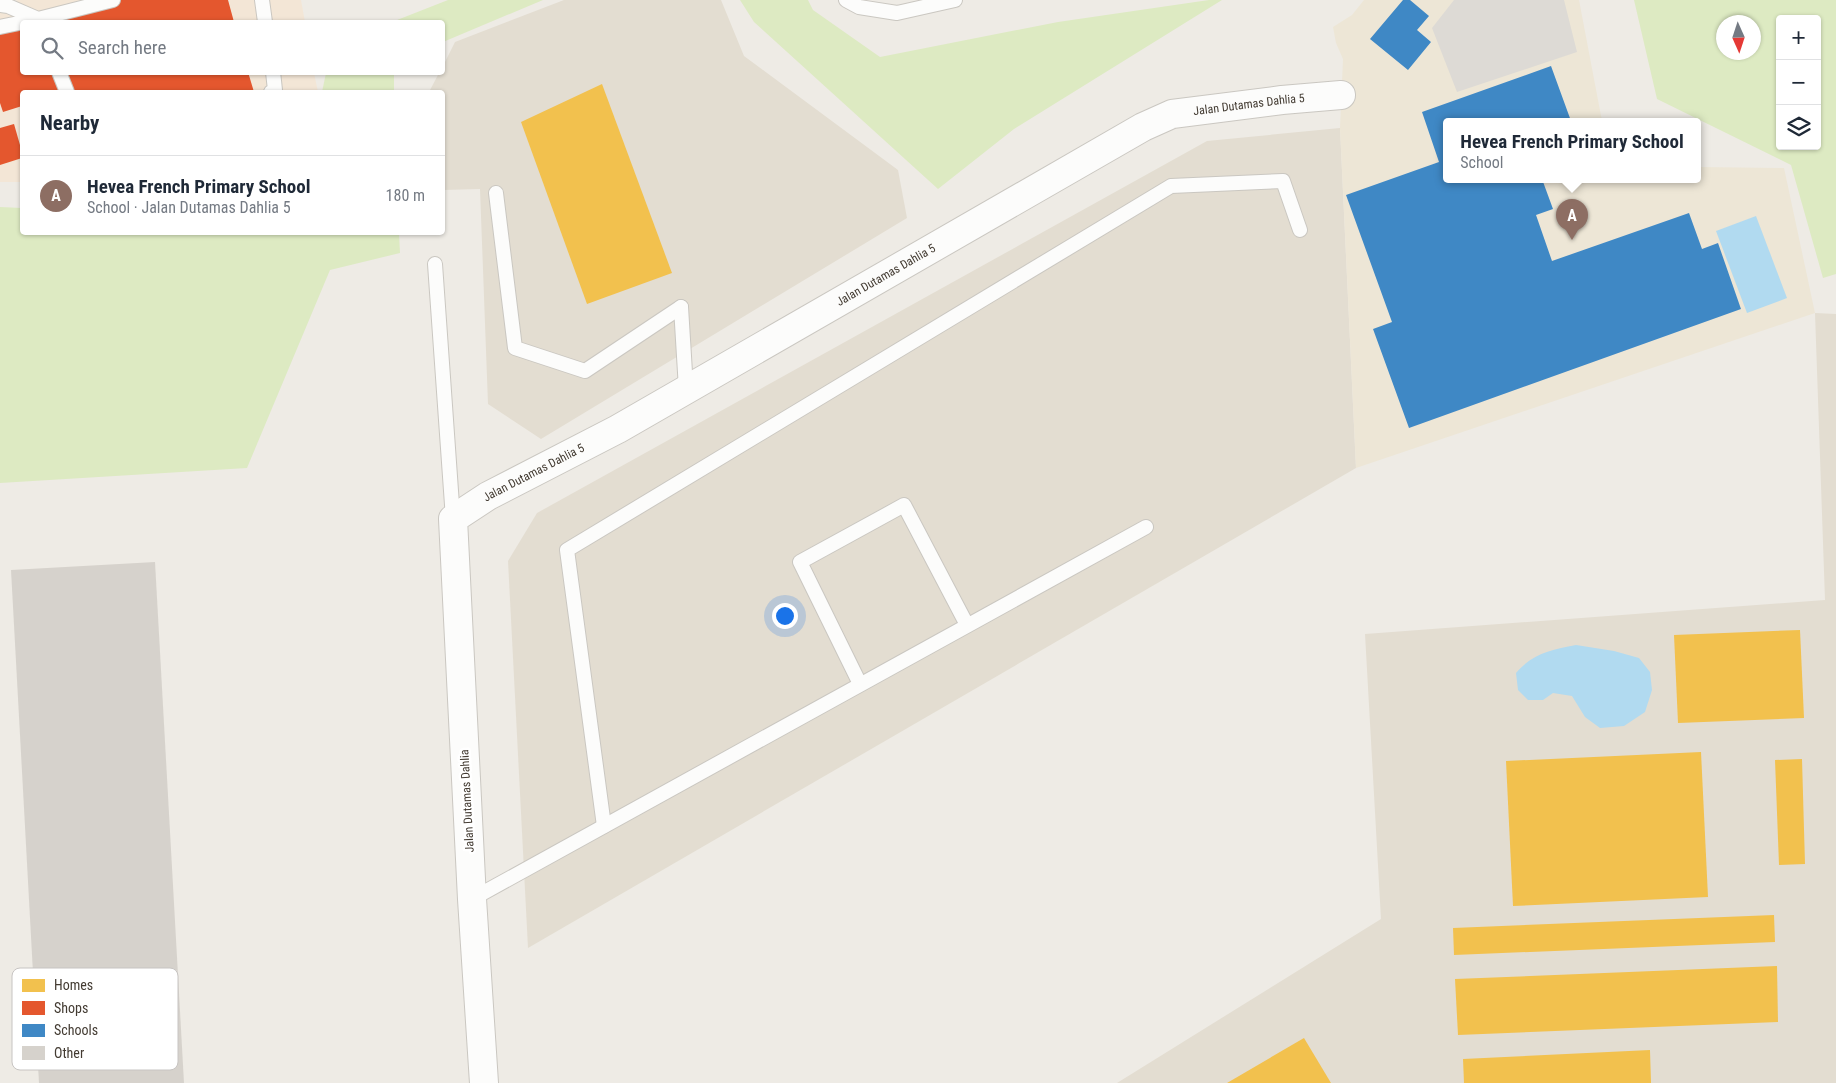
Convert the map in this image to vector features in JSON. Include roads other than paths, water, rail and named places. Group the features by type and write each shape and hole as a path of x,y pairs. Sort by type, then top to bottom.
{"street":[{"name":"Jalan Dutamas Dahlia 5","path":"453,519 488,496 618,429 1060,173 1150,124 1172,114 1282,100 1341,95"},
{"name":"Jalan Dutamas Dahlia","path":"453,519 472,899 484,1083"}],"lane":[{"path":"43,20 113,0"},
{"path":"262,0 265,20"},
{"path":"846,0 859,7 897,13 955,0"},
{"path":"0,5 8,6 37,20"},
{"path":"0,27 20,24"},
{"path":"60,75 66,90"},
{"path":"273,75 275,90"},
{"path":"604,826 567,550 1171,186 1283,181 1300,230"},
{"path":"496,193 515,348 584,371 682,307 686,389"},
{"path":"436,264 453,519"},
{"path":"860,684 800,562 904,505 967,625"},
{"path":"472,899 1146,527"}],"water":[{"path":"1756,216 1787,298 1747,313 1716,231"},
{"path":"1576,645 1614,651 1639,658 1650,672 1652,690 1645,712 1624,726 1600,728 1585,717 1572,696 1553,693 1543,700 1528,700 1518,690 1516,673 1522,666 1543,653"}],"place":[{"name":"Hevea French Primary School","path":"1572,240"}]}
